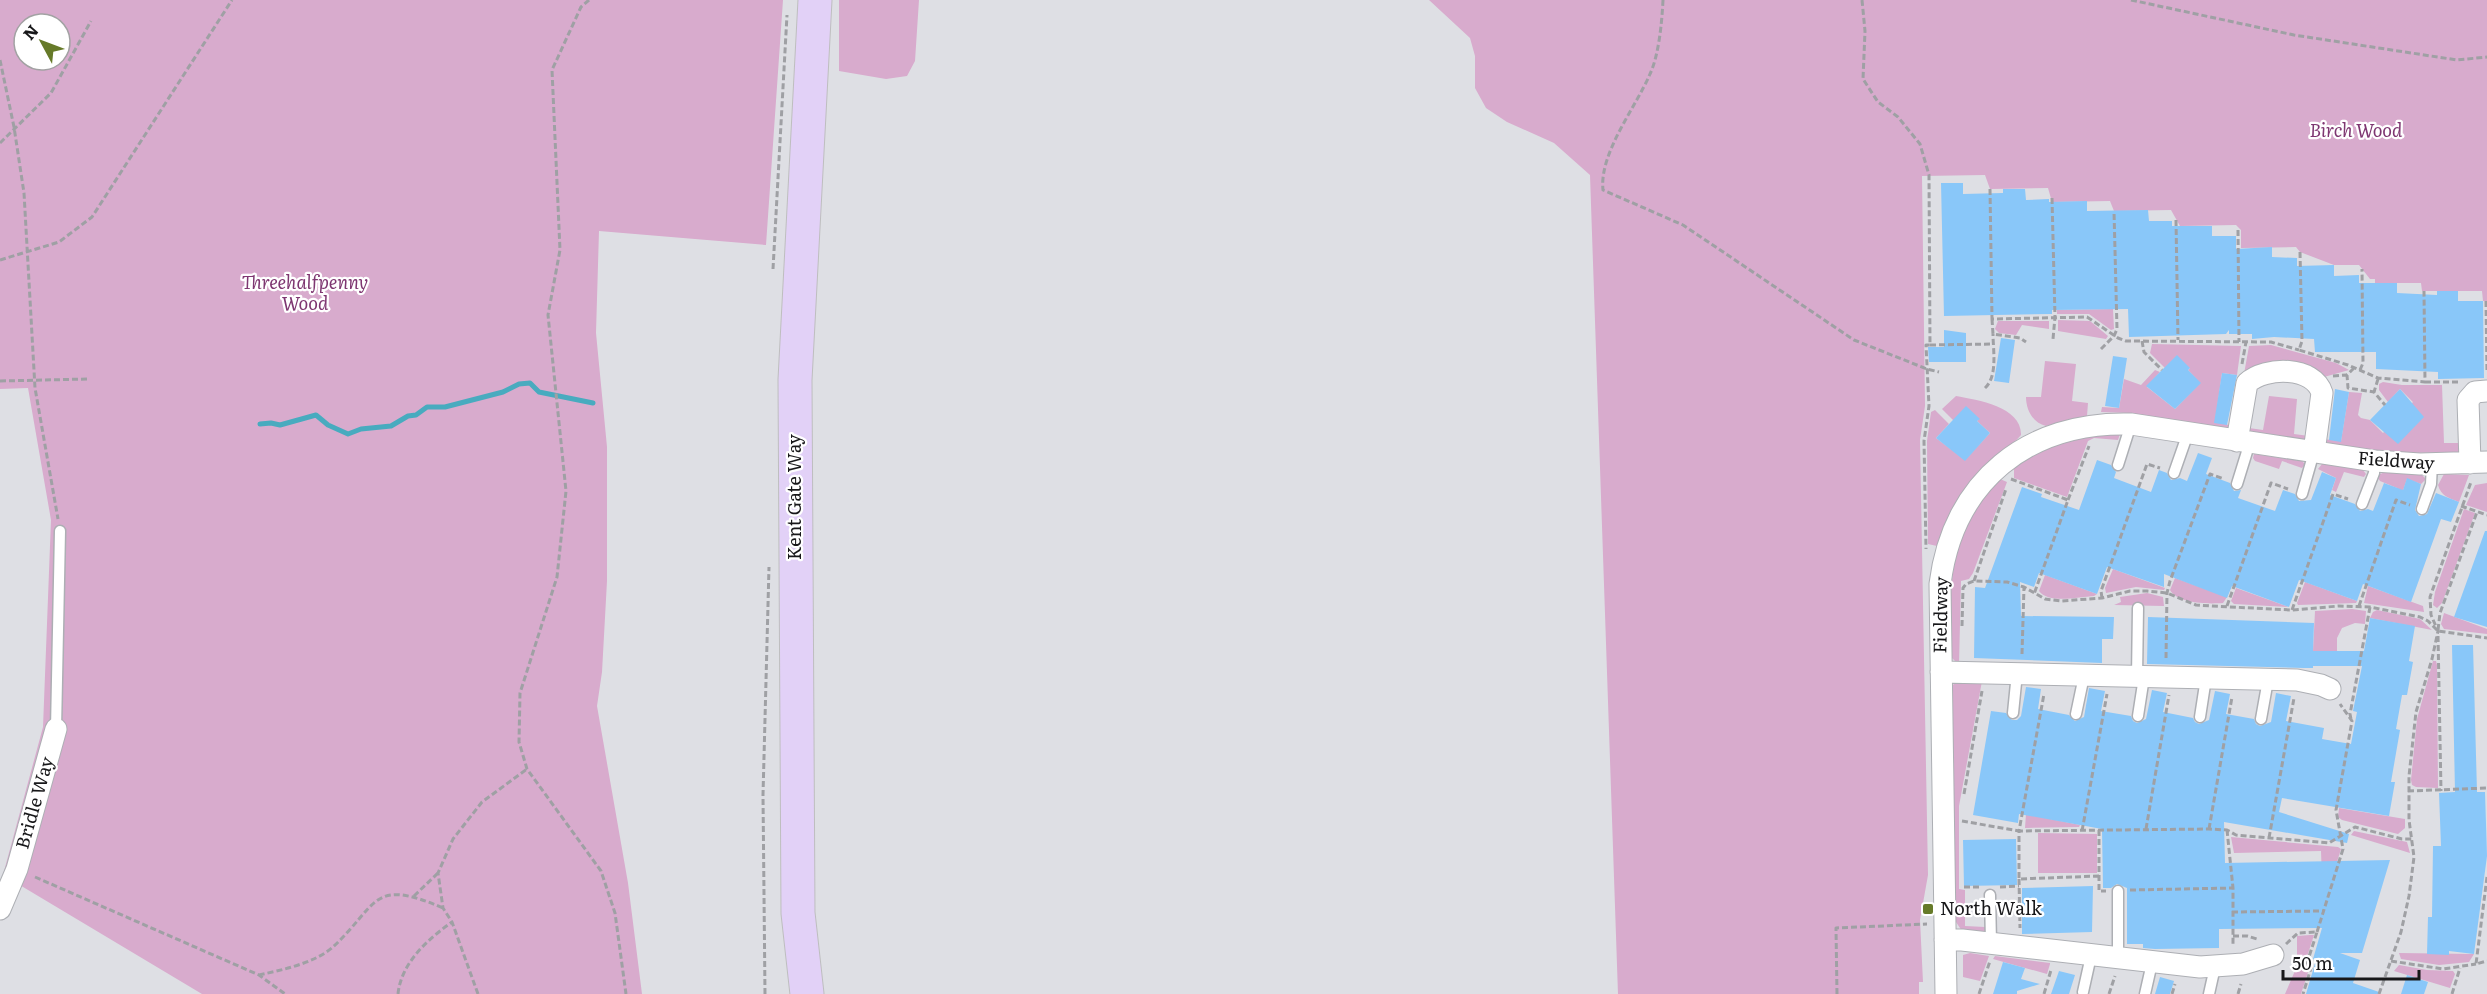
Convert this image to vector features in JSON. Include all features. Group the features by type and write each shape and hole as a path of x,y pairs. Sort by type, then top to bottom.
{"main road":[{"name":"Kent Gate Way","path":"807,994 798,913 795,380 815,0"}],"street":[{"path":"2243,442 2247,382 2267,373 2291,373 2313,379 2319,385 2322,393 2314,452"},
{"path":"2478,463 2468,400 2475,392 2487,391"},
{"name":"Fieldway","path":"1946,994 1940,595 1943,562 1954,527 1971,497 1987,477 2006,460 2043,438 2078,427 2131,424 2375,461 2432,464 2478,463"},
{"path":"1941,672 2297,680 2330,689"},
{"name":"Bridle Way","path":"0,909 17,869 56,729"},
{"path":"1945,932 1993,944 2152,963 2215,967 2243,964 2273,955"}],"lane":[{"path":"2118,465 2131,424"},
{"path":"2174,473 2188,433"},
{"path":"2237,484 2243,442"},
{"path":"2302,494 2314,452"},
{"path":"2362,504 2374,473 2375,461"},
{"path":"2422,509 2431,484 2432,464"},
{"path":"56,729 60,531"},
{"path":"2138,608 2141,677 2138,716"},
{"path":"2013,713 2020,674"},
{"path":"2076,714 2084,676"},
{"path":"2200,717 2206,678"},
{"path":"2261,718 2268,680"},
{"path":"1990,891 1993,944"},
{"path":"2118,891 2118,959"},
{"path":"2083,992 2091,956"},
{"path":"2145,994 2152,963"},
{"path":"2209,994 2215,967"}],"path":[{"path":"0,260 58,242 92,217 232,0"},
{"path":"589,0 582,8 552,70 560,250 548,315 566,491 557,577 520,693 519,742 527,769 601,871 615,913 626,994"},
{"path":"1663,0 1652,72 1604,165 1603,190 1683,225 1854,340 1939,372"},
{"path":"1862,0 1865,31 1863,79 1878,102 1898,117 1920,144 1929,176 1930,345"},
{"path":"2131,0 2294,34 2457,60 2487,57"},
{"path":"0,142 51,93 91,21"},
{"path":"0,60 14,127 24,193 35,381 60,531"},
{"path":"1985,388 1990,384 1993,373 1990,189"},
{"path":"2052,198 2055,317 2053,339"},
{"path":"2101,350 2114,336 2116,329 2114,211"},
{"path":"2176,220 2178,340"},
{"path":"2238,230 2240,342"},
{"path":"2299,350 2302,341 2300,252"},
{"path":"2360,370 2363,363 2362,269"},
{"path":"1992,320 2091,318 2114,336 2126,341 2271,342 2354,367 2378,378 2425,382 2424,291"},
{"path":"2486,301 2487,372"},
{"path":"1993,334 2026,342"},
{"path":"2142,340 2142,350 2162,370"},
{"path":"1926,559 1924,441 1929,406 1926,345 1993,344"},
{"path":"2354,367 2348,375 2347,386 2374,392 2385,405"},
{"path":"2374,392 2378,378"},
{"path":"0,381 88,379"},
{"path":"2034,594 2092,441 2125,446"},
{"path":"2441,791 2438,631 2431,615 2430,597 2478,463"},
{"path":"2102,598 2101,591 2147,464 2174,473"},
{"path":"2146,829 2168,678 2167,593 2210,474 2237,484"},
{"path":"1974,581 2010,479 2068,500"},
{"path":"2227,606 2271,483 2302,494"},
{"path":"2292,610 2333,494 2362,504"},
{"path":"2358,606 2396,500 2422,509"},
{"path":"2462,506 2487,515"},
{"path":"2379,994 2391,961 2409,896 2414,857 2408,791 2416,712 2432,659 2440,613 2477,512"},
{"path":"1962,635 1963,588 1974,581 2007,582 2024,587 2045,599 2061,601 2102,598 2130,591 2167,593 2196,605 2292,610 2370,607 2420,617 2438,631 2487,638"},
{"path":"2020,674 2024,587"},
{"path":"2303,994 2311,969 2307,963 2343,849 2336,810 2352,721 2350,714 2370,607"},
{"path":"1963,800 1985,673"},
{"path":"2020,947 2019,831 2048,675"},
{"path":"2082,831 2110,677"},
{"path":"2209,829 2235,679"},
{"path":"2269,838 2297,680"},
{"path":"2330,689 2352,721"},
{"path":"414,896 438,873 453,839 482,802 527,769"},
{"path":"2408,791 2487,788"},
{"path":"1961,830 1962,811"},
{"path":"1961,821 2019,831 2227,830 2236,835 2328,843 2355,827 2402,839 2412,839"},
{"path":"2099,830 2099,891 2233,888"},
{"path":"2227,830 2233,888 2232,950"},
{"path":"17,869 259,975 285,994"},
{"path":"438,873 443,908 452,922 478,994"},
{"path":"2019,879 2099,876"},
{"path":"2476,964 2487,877"},
{"path":"1990,891 2019,886"},
{"path":"1961,887 1981,887"},
{"path":"259,975 291,968 331,949 377,899 396,892 414,896 443,908"},
{"path":"2232,912 2324,911"},
{"path":"398,994 399,984 409,964 429,938 452,922"},
{"path":"1837,994 1836,928 1945,932"},
{"path":"2273,955 2298,933 2317,932"},
{"path":"1979,994 1993,944"},
{"path":"2044,994 2056,951"},
{"path":"2391,961 2433,968 2460,968 2487,961"},
{"path":"2452,994 2460,968"}],"green space":[{"name":"Threehalfpenny Wood","path":"0,0 783,0 766,245 599,231 596,333 607,447 607,581 602,672 597,706 628,883 642,994 202,994 3,875 43,727 51,520 28,388 0,389"},
{"path":"839,0 919,0 915,61 907,76 886,79 839,71"},
{"name":"Birch Wood","path":"1429,0 2487,0 2487,301 2483,301 2482,291 2422,291 2421,283 2375,283 2375,279 2370,279 2359,265 2334,265 2300,252 2296,247 2241,248 2241,230 2236,225 2180,226 2171,210 2114,211 2110,201 2052,202 2048,188 1990,189 1985,175 1922,176 1925,406 1920,440 1928,875 1920,920 1923,982 1919,982 1919,994 1618,994 1590,175 1554,143 1507,122 1486,108 1475,88 1475,56 1470,38"},
{"path":"2113,309 2114,329 2111,330 2089,314 2057,314 2057,310"},
{"path":"2058,320 2090,321 2108,336 2106,339 2058,331"},
{"path":"1998,321 2049,321 2049,329 2022,325 2016,335 1999,333 1995,329"},
{"path":"2152,344 2241,346 2237,375 2222,373 2215,422 2234,426 2230,429 2128,413 2101,412 2102,407 2119,408 2124,379 2141,385 2155,370 2160,372 2147,387 2175,409 2200,383 2188,370 2190,368 2165,368 2150,353"},
{"path":"2271,345 2336,363 2349,370 2324,377 2244,374 2249,346"},
{"path":"2045,361 2076,364 2072,401 2088,403 2087,416 2046,426 2037,422 2031,415 2026,397 2041,397"},
{"path":"2383,382 2402,385 2442,385 2444,443 2464,443 2463,452 2408,453 2370,450 2324,442 2323,439 2341,441 2349,392 2362,393 2358,415 2370,420 2383,433 2413,402 2400,389 2388,402 2379,390 2379,384"},
{"path":"1956,396 1997,406 2007,411 2019,425 2021,435 1971,481 1951,512 1937,546 1928,544 1927,441 1931,412 1935,410 1949,424 1936,438 1965,460 1990,433 1977,421 1979,419 1953,420 1942,409"},
{"path":"2269,396 2297,399 2294,434 2309,436 2308,440 2249,432 2249,428 2263,430"},
{"path":"2120,434 2118,440 2094,438 2088,441 2067,497 2014,478 2014,466 2052,446 2077,439"},
{"path":"2254,454 2302,461 2305,464 2302,468 2282,461 2279,469 2255,461"},
{"path":"2322,464 2363,470 2366,474 2364,477 2344,472 2336,492 2332,490 2336,478 2318,469"},
{"path":"2385,472 2421,474 2426,479 2421,484 2407,479 2400,499 2397,488 2378,478 2378,475"},
{"path":"2444,474 2469,475 2459,502 2446,496 2439,489 2438,485"},
{"path":"2000,479 2007,482 1973,573 1969,579 1961,581 1959,665 1951,657 1951,606 1955,562 1969,521 1982,500"},
{"path":"2487,483 2487,512 2466,505 2475,485"},
{"path":"2464,509 2475,513 2442,603 2437,608 2433,605 2435,592"},
{"path":"2113,569 2165,588 2164,590 2136,587 2106,593 2105,588"},
{"path":"2045,575 2097,594 2056,599 2043,595 2039,591"},
{"path":"2175,578 2227,597 2223,603 2186,601 2174,595 2170,590"},
{"path":"2305,582 2357,601 2356,603 2298,605"},
{"path":"2368,586 2423,606 2424,612 2364,603"},
{"path":"2236,588 2289,607 2234,604 2231,601"},
{"path":"2147,593 2163,597 2164,606 2114,605 2121,602 2120,597"},
{"path":"2352,609 2366,611 2365,624 2355,623 2342,628 2337,638 2337,651 2313,651 2315,611"},
{"path":"2377,610 2420,619 2432,630 2370,618"},
{"path":"2444,613 2487,629 2487,634 2444,629 2441,624"},
{"path":"2433,661 2436,661 2437,665 2438,788 2416,787 2412,785 2411,780 2417,719"},
{"path":"1961,680 1982,681 1959,806 1959,889 1965,890 1965,926 1985,927 1985,935 1962,931 1954,919 1951,686"},
{"path":"2339,808 2405,819 2405,828 2398,834 2342,820 2338,817"},
{"path":"2026,814 2080,825 2079,827 2025,828"},
{"path":"2354,831 2407,842 2410,853 2351,835"},
{"path":"2038,833 2097,834 2097,873 2038,873"},
{"path":"2231,837 2341,849 2323,907 2321,851 2234,853"},
{"path":"2314,935 2305,963 2309,969 2301,994 2285,994 2297,966 2297,936"},
{"path":"1970,953 1989,956 1980,981 1963,977 1963,955"},
{"path":"2399,953 2474,954 2469,962 2439,965 2401,959"},
{"path":"1995,956 2050,964 2047,974 1993,959"},
{"path":"2399,965 2427,970 2453,971 2455,974 2450,988 2394,971"}],"building":[{"path":"1941,183 1963,183 1963,194 2003,193 2003,189 2025,189 2026,200 2087,201 2087,211 2148,210 2149,221 2172,221 2172,226 2212,226 2212,236 2236,236 2236,249 2272,247 2272,257 2297,258 2297,266 2334,265 2334,276 2359,275 2359,283 2397,283 2397,293 2437,295 2437,291 2458,291 2458,301 2483,301 2484,378 2438,379 2438,372 2376,369 2376,352 2315,352 2314,339 2274,337 2252,339 2252,334 2229,334 2229,330 2226,334 2129,337 2128,309 2052,310 2052,314 1944,316"},
{"path":"1944,330 1966,333 1966,362 1929,362 1928,347 1944,347"},
{"path":"2001,338 2015,340 2009,383 1994,381"},
{"path":"2177,355 2201,383 2175,409 2146,386"},
{"path":"2113,356 2127,358 2119,408 2105,406"},
{"path":"2222,373 2237,375 2227,425 2214,423"},
{"path":"2335,389 2349,392 2341,442 2329,440"},
{"path":"2400,389 2424,417 2398,444 2370,420"},
{"path":"1966,406 1980,419 1977,421 1990,433 1965,461 1936,438"},
{"path":"2198,453 2212,458 2206,474 2230,483 2234,491 2241,490 2238,498 2275,511 2283,490 2295,494 2299,501 2311,500 2322,472 2336,478 2330,495 2355,504 2360,511 2368,509 2373,511 2384,483 2403,490 2407,478 2421,484 2415,510 2419,516 2427,514 2436,493 2459,502 2451,522 2441,519 2411,602 2363,584 2357,601 2299,580 2289,607 2232,586 2227,598 2164,574 2164,587 2107,567 2097,594 2039,573 2034,587 2020,582 2021,616 2114,617 2113,639 2102,639 2102,663 1974,658 1975,587 1985,588 2022,487 2042,494 2041,497 2079,510 2097,460 2111,465 2116,472 2114,478 2151,492 2159,470 2167,473 2171,480 2180,478 2187,481"},
{"path":"2485,531 2487,531 2487,627 2454,617"},
{"path":"2148,617 2314,623 2313,651 2364,651 2370,618 2415,626 2409,661 2413,662 2407,695 2402,695 2396,729 2400,730 2391,782 2395,782 2389,816 2282,798 2279,812 2349,834 2347,843 2224,822 2225,863 2390,860 2362,953 2340,953 2360,960 2353,983 2379,992 2379,994 2306,994 2322,928 2219,929 2219,948 2155,949 2143,948 2143,944 2127,944 2127,888 2117,884 2111,888 2103,888 2102,829 2019,814 2018,823 1973,815 1991,711 2006,713 2012,720 2017,720 2021,716 2026,687 2041,689 2038,709 2069,715 2075,721 2084,717 2089,688 2105,691 2101,711 2131,716 2137,723 2146,719 2152,690 2167,693 2163,712 2193,718 2199,724 2209,720 2215,691 2230,694 2226,714 2254,719 2260,726 2271,722 2276,693 2291,696 2286,721 2324,728 2322,739 2351,744 2357,712 2353,711 2362,666 2304,668 2147,664"},
{"path":"2452,645 2473,645 2477,792 2485,792 2487,856 2474,954 2449,951 2449,955 2427,954 2428,917 2432,917 2433,846 2441,846 2439,793 2455,792"},
{"path":"2016,839 2017,885 1964,886 1963,840"},
{"path":"2093,886 2092,932 2022,934 2022,888"},
{"path":"2003,962 2025,968 2021,979 2040,984 2017,991 2017,994 1993,994"},
{"path":"2059,971 2075,975 2069,994 2051,994"},
{"path":"2407,975 2428,982 2424,994 2401,994"},
{"path":"2160,977 2174,981 2170,994 2155,994"}],"waterway":[{"path":"260,424 280,425 316,415 328,425 348,434 361,429 391,426 408,416 416,415 427,407 445,407 503,392 519,384 530,383 539,392 593,403"}],"place":[{"name":"North Walk","path":"1928,909"}]}
